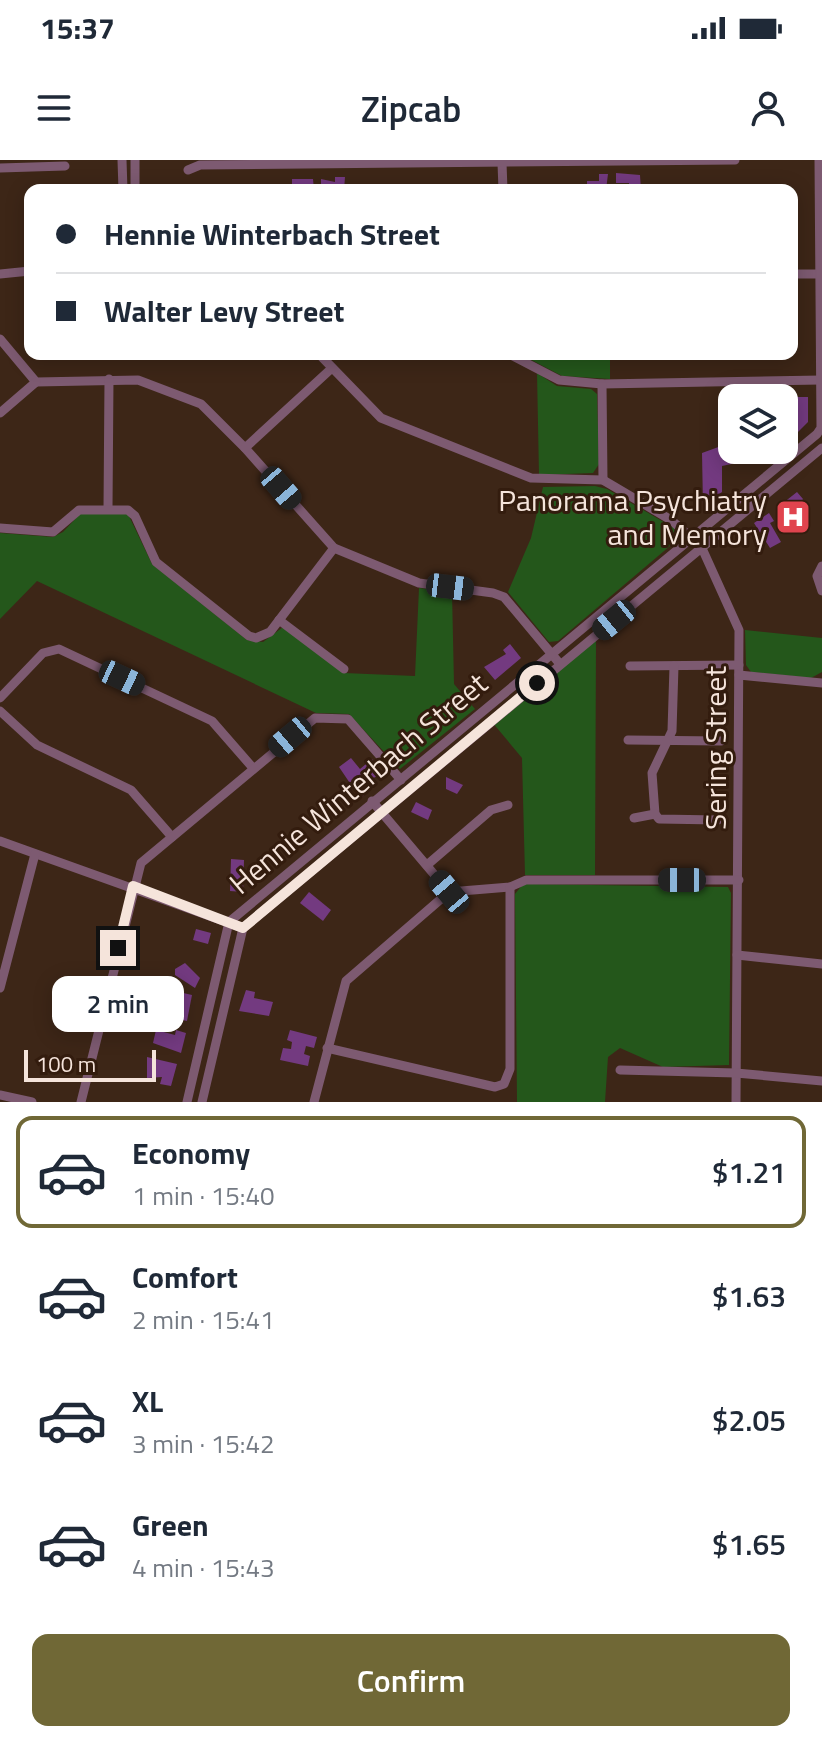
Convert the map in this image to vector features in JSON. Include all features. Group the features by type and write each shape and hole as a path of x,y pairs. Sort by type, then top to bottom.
{"street":[{"path":"122,160 123,184"},
{"path":"135,160 135,184"},
{"path":"188,170 200,165 735,160"},
{"name":"Hennie Winterbach Street","path":"187,1102 229,922 692,535 814,438 821,429 819,160"},
{"path":"502,163 503,184"},
{"path":"0,168 65,166"},
{"path":"0,274 24,272"},
{"path":"798,274 820,274"},
{"path":"0,339 36,382"},
{"path":"325,360 369,409 390,422 531,478 603,480 602,384"},
{"path":"521,360 559,380 602,384 821,380"},
{"path":"245,448 332,368"},
{"path":"108,508 109,379"},
{"path":"0,413 36,382 138,380 201,404 245,448 334,548 419,583 498,594 509,602 560,664"},
{"name":"Hennie Winterbach Street","path":"202,1102 243,928 822,448"},
{"name":"Sering Street","path":"603,480 692,535 701,546 738,625 736,1102"},
{"path":"0,528 53,532 79,510 108,508 131,513 156,562 249,636 265,636 334,548"},
{"path":"822,566 817,576 822,591"},
{"path":"279,620 344,669"},
{"path":"0,698 43,653 59,649 212,721 253,768"},
{"path":"630,666 739,670 822,683"},
{"path":"674,666 673,723 652,773 655,814 659,819 718,820"},
{"path":"0,711 37,745 131,790 172,837"},
{"path":"81,1102 141,863 309,721 344,718 353,723 408,789"},
{"path":"628,740 721,741"},
{"path":"372,801 449,892"},
{"path":"427,865 491,810 508,805"},
{"path":"634,818 655,814"},
{"path":"0,841 133,886 243,928"},
{"path":"0,988 35,854"},
{"path":"314,1102 346,981 449,892 510,887 526,880 739,880"},
{"path":"327,1048 495,1087 504,1084 510,1069 510,887"},
{"path":"737,955 822,964"},
{"path":"620,1070 736,1073 822,1081"},
{"path":"0,1095 32,1102"}],"green space":[{"path":"531,360 610,360 610,379 562,376"},
{"path":"537,373 557,386 591,389 597,394 599,464 593,473 539,475"},
{"path":"595,486 607,489 674,528 677,540 558,641 549,642 508,592 531,538 543,487"},
{"path":"80,514 128,514 152,564 247,640 263,642 283,627 344,673 415,676 419,588 452,592 454,684 475,709 400,769 349,714 316,713 37,581 0,619 0,533 53,537 63,532"},
{"path":"745,630 822,638 822,672 811,678 751,672 746,665"},
{"path":"596,640 595,875 525,875 522,758 492,722"},
{"path":"523,884 728,887 731,893 729,1065 663,1067 620,1048 608,1057 605,1102 517,1102 515,894"}],"building":[{"path":"616,173 640,175 641,184 616,183"},
{"path":"599,174 608,174 607,184 587,184 587,181 599,181"},
{"path":"335,177 345,177 344,184 321,184 321,179 335,182"},
{"path":"292,179 313,179 313,184 292,184"},
{"path":"798,397 808,397 808,422 798,432"},
{"path":"718,447 718,464 731,464 722,466 722,492 703,506 702,453"},
{"name":"Panorama Psychiatry and Memory","path":"797,492 803,499 796,510 806,523 796,530 778,507"},
{"path":"769,513 774,521 770,523 781,542 770,548 754,523"},
{"path":"510,644 521,658 495,680 484,667 506,654 503,650"},
{"path":"351,758 360,769 372,759 376,765 372,768 378,776 363,782 370,791 360,798 339,767"},
{"path":"446,777 463,785 457,794 446,789"},
{"path":"416,802 432,810 428,820 411,812"},
{"path":"231,859 244,860 243,892 230,891"},
{"path":"309,892 331,910 323,921 300,903"},
{"path":"196,929 211,933 208,944 193,940"},
{"path":"185,963 200,978 195,988 175,975 175,969"},
{"path":"246,990 255,992 254,998 273,1002 269,1016 239,1011"},
{"path":"179,992 192,995 187,1021 173,1018"},
{"path":"156,1030 175,1035 176,1030 186,1033 181,1053 153,1043"},
{"path":"290,1030 317,1037 314,1048 306,1046 304,1054 310,1056 308,1066 280,1060 283,1048 291,1049 292,1042 287,1040"},
{"path":"147,1057 177,1064 171,1086 160,1084 162,1077 147,1078"}],"place":[{"name":"Panorama Psychiatry and Memory","path":"793,517"}],"route":[{"path":"118,948 133,886 243,928 537,683"}]}
